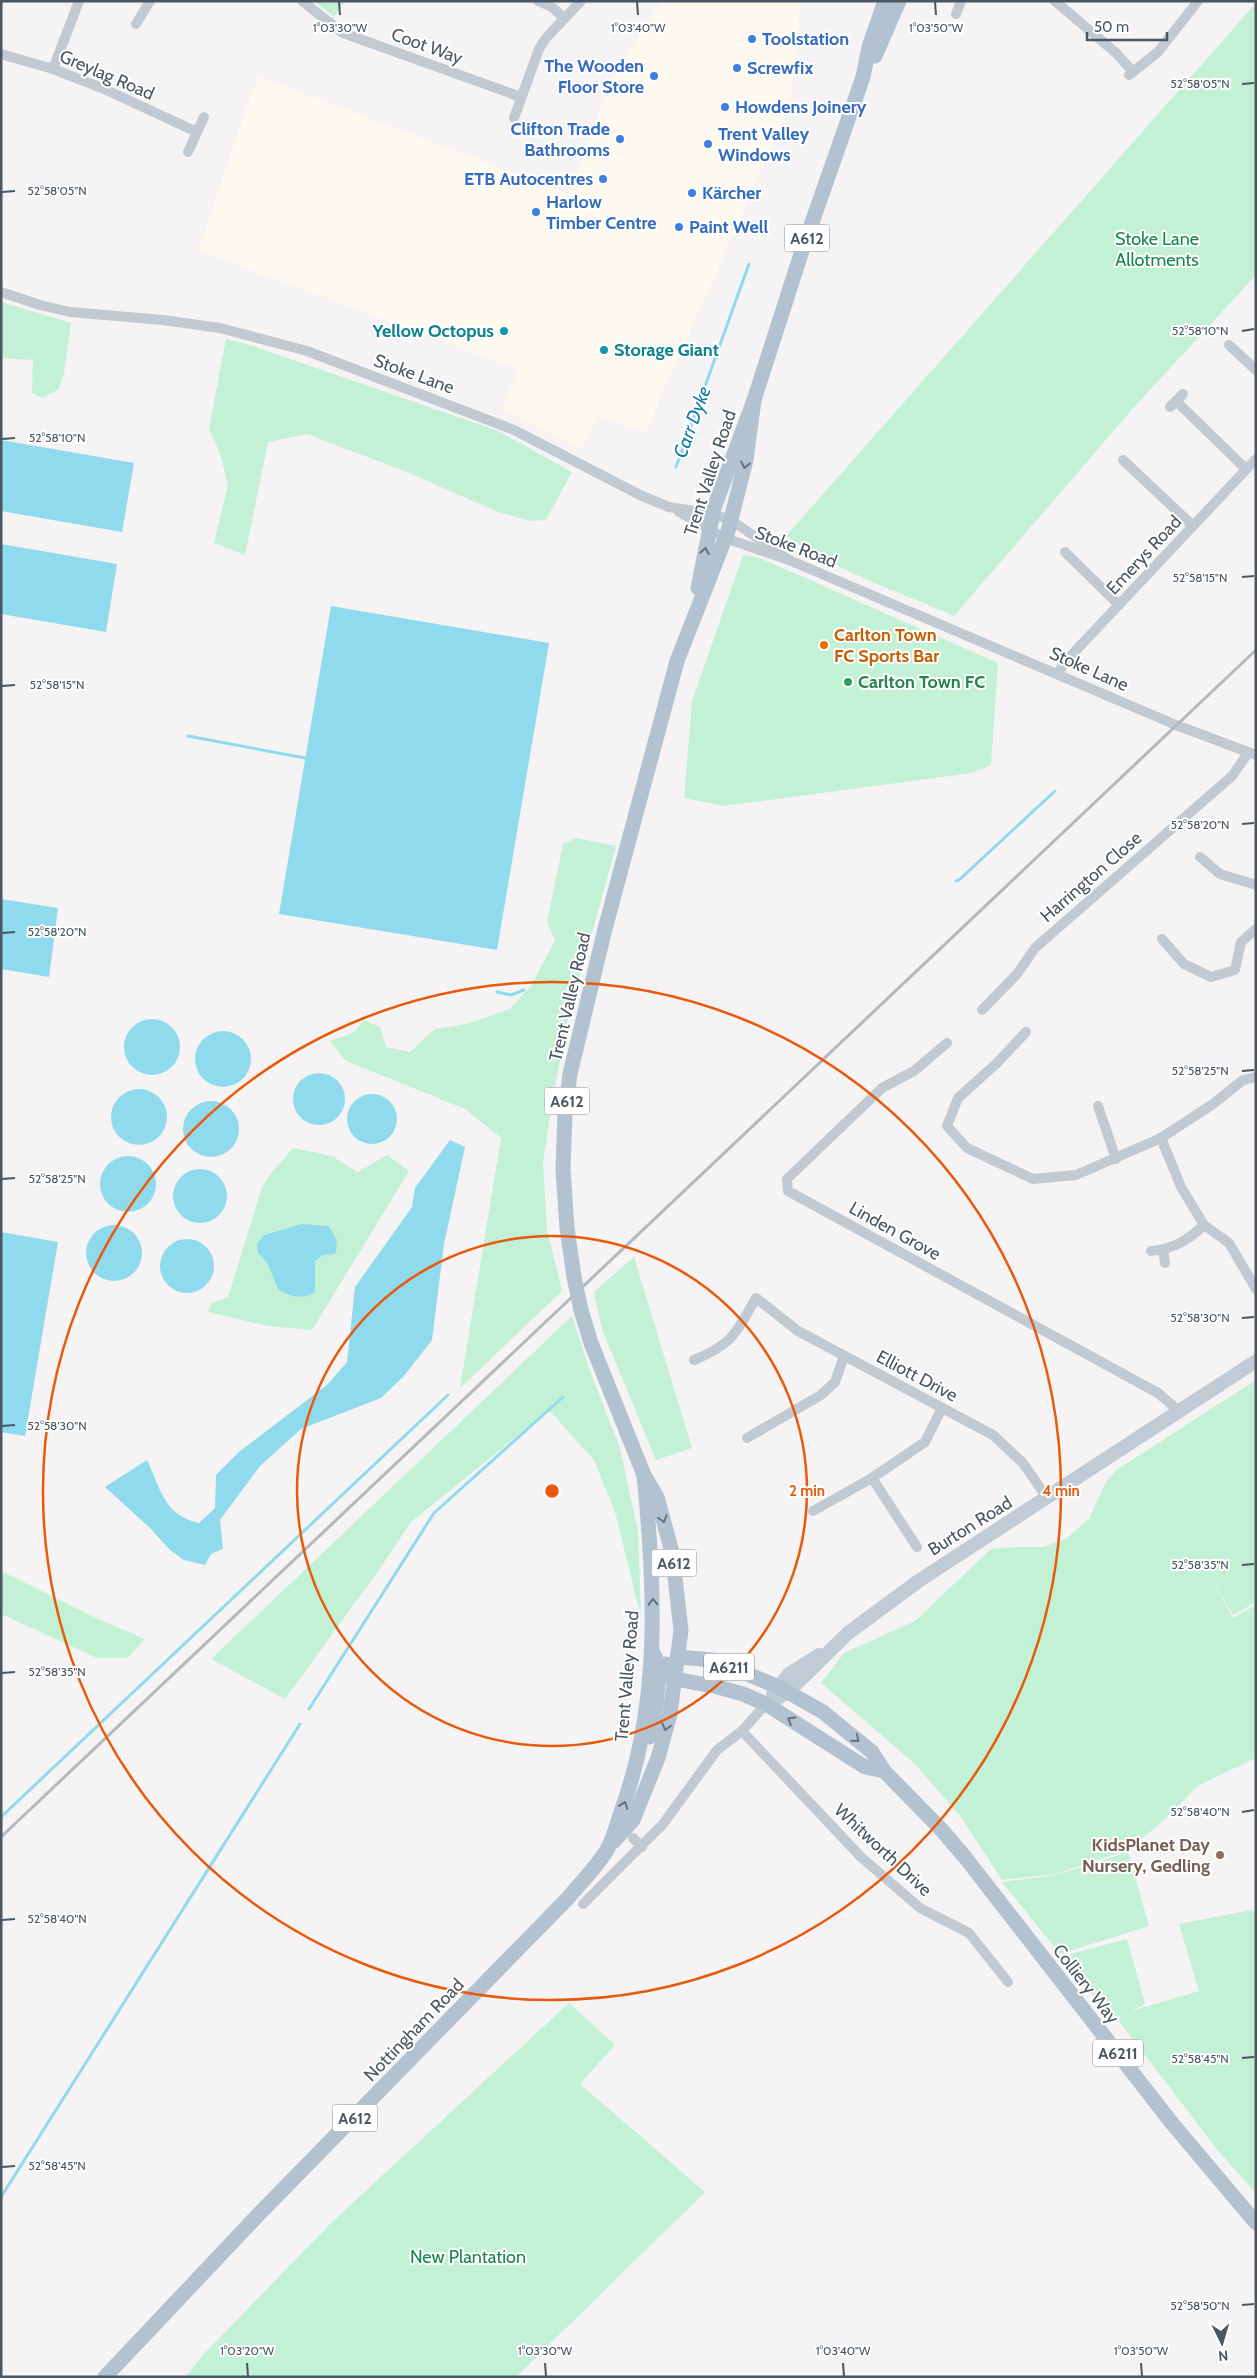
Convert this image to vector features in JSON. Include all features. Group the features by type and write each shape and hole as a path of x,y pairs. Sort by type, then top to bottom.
{"main road":[{"name":"Trent Valley Road","path":"693,617 712,514 754,400 801,254 863,77 869,47 885,1"},
{"name":"Trent Valley Road","path":"863,77 878,50 899,1"},
{"name":"Trent Valley Road","path":"605,1852 633,1820 658,1758 670,1714 681,1630 672,1552 657,1497 644,1475 591,1343 574,1277 567,1228 563,1169 570,1074 605,929 677,661 731,520 746,460 754,400"},
{"name":"Trent Valley Road","path":"605,1852 632,1783 637,1762 652,1651 652,1556 644,1475"},
{"path":"652,1651 660,1668 675,1679"},
{"path":"660,1668 678,1657"},
{"name":"Colliery Way","path":"678,1657 708,1659 783,1689 823,1712 872,1752 884,1771 940,1828 964,1856 1171,2122 1256,2223"},
{"name":"A612","path":"637,1762 645,1752 655,1714 660,1668"},
{"name":"Colliery Way","path":"675,1679 718,1687 743,1694 766,1704 865,1767 884,1771"},
{"name":"Nottingham Road","path":"105,2377 258,2215 568,1898 605,1852"}],"street":[{"path":"53,69 79,1"},
{"name":"Coot Way","path":"302,1 343,32 521,97"},
{"path":"538,1 552,7 564,18"},
{"path":"514,118 539,49 564,18 581,1"},
{"path":"956,14 961,1"},
{"path":"1055,1 1116,53 1130,74 1158,52 1197,2"},
{"path":"136,24 146,2"},
{"name":"Greylag Road","path":"1,54 53,69 102,88 197,132"},
{"path":"188,152 204,117"},
{"name":"Stoke Lane","path":"1,292 40,305 70,312 163,320 220,328 307,351 514,430 642,496 673,508 712,514 731,520 789,560"},
{"path":"1230,345 1256,370"},
{"path":"1176,401 1246,469"},
{"name":"Emerys Road","path":"1058,673 1065,662 1256,459"},
{"path":"1123,460 1193,526"},
{"name":"Stoke Road","path":"673,508 708,530 725,538 789,560 910,611"},
{"path":"1065,552 1119,606"},
{"name":"Stoke Lane","path":"910,611 1176,725 1252,754"},
{"name":"Harrington Close","path":"982,1010 1017,974 1035,948 1232,776 1252,754"},
{"path":"1200,857 1220,874 1256,885"},
{"path":"1162,939 1184,964 1211,977 1235,970 1241,942 1256,929"},
{"path":"1026,1032 997,1063 958,1098 947,1126 967,1148 1033,1179 1076,1175 1116,1159 1161,1138 1213,1104 1244,1080 1256,1077"},
{"name":"Linden Grove","path":"947,1043 914,1071 882,1088 787,1179 788,1191 1158,1393 1180,1412"},
{"path":"1098,1106 1116,1159"},
{"path":"1161,1138 1181,1187 1204,1225 1229,1243 1256,1289"},
{"path":"1151,1252 1169,1249 1191,1237 1204,1225"},
{"path":"1163,1250 1166,1263"},
{"name":"Elliott Drive","path":"694,1360 718,1350 734,1335 756,1298 798,1331 993,1434 1023,1463 1047,1498"},
{"path":"747,1438 821,1395 834,1382 844,1356"},
{"name":"Burton Road","path":"583,1904 642,1847 662,1824 717,1750 742,1731 766,1704 783,1689 788,1675 834,1645 915,1583 1256,1361"},
{"path":"813,1511 872,1478 925,1442 942,1408"},
{"path":"872,1478 917,1547"},
{"name":"Whitworth Drive","path":"742,1731 861,1857 920,1908 969,1933 1008,1982"},
{"path":"633,1838 642,1847"}],"shaded area":[{"path":"661,1 801,1 790,106 645,433 599,416 582,449 501,409 519,370 198,250 258,76 569,194 610,83"}],"green space":[{"path":"314,1 345,1 334,17"},
{"name":"Stoke Lane Allotments","path":"1256,3 1256,275 1135,406 954,616 825,560 786,536"},
{"path":"1,302 71,323 64,373 59,389 42,398 32,393 33,360 1,358"},
{"path":"226,339 247,344 498,431 572,472 546,520 531,521 498,512 407,472 307,434 268,442 245,555 214,543 228,485 220,453 209,429"},
{"name":"Carlton Town FC","path":"743,555 760,558 998,663 991,765 972,773 724,806 684,798 692,701"},
{"path":"576,838 616,846 567,1023 543,1163 547,1230 562,1291 460,1388 501,1138 465,1109 346,1061 330,1041 353,1033 364,1020 380,1027 386,1047 410,1052 435,1029 467,1024 510,1009 531,986 555,940 547,922 563,844"},
{"path":"293,1148 332,1156 358,1172 387,1155 409,1171 312,1330 268,1326 208,1312 212,1303 228,1297 262,1187 272,1172"},
{"path":"634,1257 692,1448 656,1460 602,1329 594,1292"},
{"path":"572,1316 591,1374 620,1448 638,1532 641,1617 615,1512 594,1460 549,1410 411,1522 381,1567 285,1699 211,1659"},
{"path":"1256,1380 1256,1602 1233,1615 1209,1574 1233,1618 1256,1605 1256,1758 1199,1785 1162,1822 1128,1850 1055,1874 1002,1880 961,1817 914,1763 821,1683 844,1653 915,1621 991,1549 1044,1547 1067,1538 1089,1519 1106,1482 1115,1471"},
{"path":"1,1571 96,1618 145,1639 127,1658 97,1658 1,1614"},
{"path":"1128,1852 1149,1926 1060,1954 1002,1882 1055,1875"},
{"path":"1252,1910 1256,1915 1256,2193 1219,2152 1119,2021 1120,2016 1112,2019 1063,1956 1127,1939 1145,2004 1131,2011 1199,1991 1179,1924"},
{"name":"New Plantation","path":"569,2003 615,2045 580,2084 705,2192 516,2377 185,2377 204,2354 331,2223"}],"water":[{"path":"1,440 134,463 122,532 1,511"},
{"path":"1,544 117,564 106,632 1,614"},
{"path":"331,606 549,643 497,950 279,914"},
{"path":"1,899 58,908 49,977 1,969"},
{"path":"152,1019 163,1021 172,1027 178,1036 180,1047 178,1058 172,1067 163,1073 152,1075 141,1073 132,1067 126,1058 124,1047 126,1036 132,1027 141,1021"},
{"path":"223,1031 238,1036 246,1044 251,1059 246,1074 238,1082 223,1087 208,1082 200,1074 195,1059 200,1044 208,1036"},
{"path":"319,1073 333,1077 341,1085 345,1099 341,1113 333,1121 319,1125 305,1121 297,1113 293,1099 297,1085 305,1077"},
{"path":"133,1089 145,1089 159,1097 167,1111 165,1128 159,1137 145,1145 133,1145 123,1140 116,1133 111,1123 111,1111 116,1101 123,1094"},
{"path":"367,1094 377,1094 390,1101 397,1114 397,1124 390,1137 377,1144 367,1144 358,1140 351,1133 347,1124 347,1114 351,1105 358,1098"},
{"path":"211,1101 222,1103 231,1109 237,1118 239,1129 237,1140 231,1149 222,1155 211,1157 200,1155 191,1149 185,1140 183,1129 185,1118 191,1109 200,1103"},
{"path":"450,1140 465,1147 444,1244 432,1340 404,1376 381,1398 301,1429 260,1466 220,1520 223,1549 211,1554 205,1565 184,1560 170,1550 150,1528 105,1487 147,1460 165,1500 178,1514 199,1523 215,1508 216,1475 239,1452 328,1384 347,1362 355,1287 412,1207 415,1188"},
{"path":"128,1156 139,1158 148,1164 154,1173 156,1184 154,1195 148,1204 139,1210 128,1212 117,1210 108,1204 102,1195 100,1184 102,1173 108,1164 117,1158"},
{"path":"200,1169 210,1171 219,1177 225,1186 227,1196 225,1206 219,1215 210,1221 200,1223 190,1221 181,1215 175,1206 173,1196 175,1186 181,1177 190,1171"},
{"path":"302,1224 328,1226 335,1236 337,1246 335,1254 323,1255 315,1261 315,1292 301,1297 287,1294 278,1289 267,1262 258,1253 257,1244 264,1235"},
{"path":"114,1225 125,1227 134,1233 140,1242 142,1253 140,1264 134,1273 125,1279 114,1281 103,1279 94,1273 88,1264 86,1253 88,1242 94,1233 103,1227"},
{"path":"1,1232 58,1242 25,1436 1,1432"},
{"path":"187,1239 197,1241 206,1247 212,1256 214,1266 212,1276 206,1285 197,1291 187,1293 177,1291 168,1285 162,1276 160,1266 162,1256 168,1247 177,1241"}],"waterway":[{"name":"Carr Dyke","path":"676,467 749,264"},
{"path":"188,736 305,758"},
{"path":"956,881 1055,791"},
{"path":"497,992 511,995 524,990"},
{"path":"1,1817 448,1395"},
{"path":"309,1709 434,1513 563,1397"},
{"path":"1,2197 300,1724"}],"railway":[{"path":"1,1837 1256,650"}],"place":[{"name":"Toolstation","path":"752,39"},
{"name":"Screwfix","path":"737,68"},
{"name":"The Wooden Floor Store","path":"654,76"},
{"name":"Howdens Joinery","path":"725,107"},
{"name":"Clifton Trade Bathrooms","path":"620,139"},
{"name":"Trent Valley Windows","path":"708,144"},
{"name":"ETB Autocentres","path":"603,179"},
{"name":"Kärcher","path":"692,193"},
{"name":"Harlow Timber Centre","path":"536,212"},
{"name":"Paint Well","path":"679,227"},
{"name":"Yellow Octopus","path":"504,331"},
{"name":"Storage Giant","path":"604,350"},
{"name":"Carlton Town FC Sports Bar","path":"824,645"},
{"name":"Carlton Town FC","path":"848,682"},
{"name":"KidsPlanet Day Nursery, Gedling","path":"1220,1855"}]}
